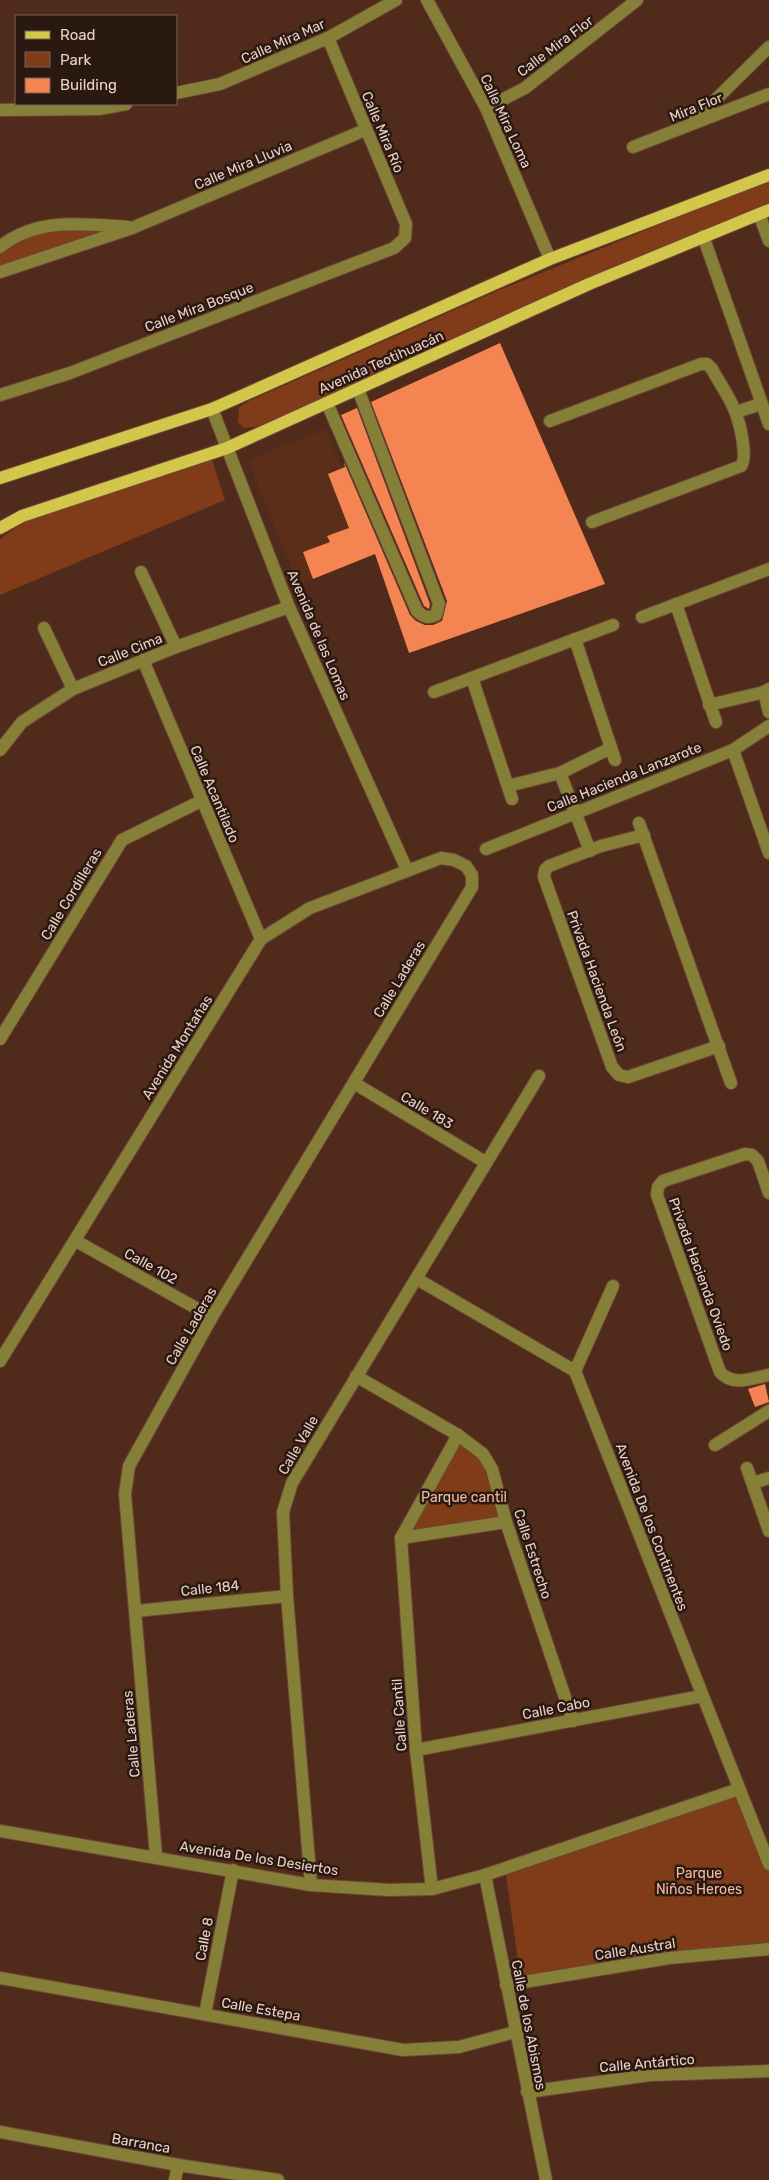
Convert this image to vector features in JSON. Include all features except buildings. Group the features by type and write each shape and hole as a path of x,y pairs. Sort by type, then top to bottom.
{"main road":[{"name":"Avenida Teotihuacán","path":"0,478 212,409 550,259 769,175"},
{"name":"Avenida Teotihuacán","path":"0,528 22,516 227,448 589,284 764,212"}],"street":[{"name":"Calle Mira Mar","path":"178,93 220,84 328,38 396,0"},
{"name":"Calle Mira Loma","path":"427,0 486,108 550,259"},
{"name":"Calle Mira Flor","path":"486,108 525,88 637,0"},
{"name":"Calle Mira Río","path":"328,38 406,224 405,238"},
{"path":"689,126 769,47"},
{"name":"Mira Flor","path":"634,147 769,94"},
{"path":"0,110 99,109 121,105"},
{"name":"Calle Mira Lluvia","path":"0,272 132,228 365,130"},
{"path":"764,212 769,241"},
{"name":"Calle Mira Lluvia","path":"0,247 10,239 30,230 66,223 132,228"},
{"path":"703,236 769,424"},
{"name":"Calle Mira Bosque","path":"0,395 89,366 394,248 405,238"},
{"path":"550,421 701,364 707,364 712,369 736,412 745,454 745,461 741,466 592,522"},
{"path":"327,403 417,611 423,616 430,618 436,615 439,604 358,389"},
{"path":"736,412 761,404"},
{"name":"Avenida de las Lomas","path":"212,409 289,607 407,870"},
{"path":"642,617 769,569"},
{"path":"142,572 176,647"},
{"path":"676,604 716,722"},
{"name":"Calle Cima","path":"0,750 22,722 73,689 176,647 289,607"},
{"path":"434,692 613,625"},
{"path":"44,628 73,689"},
{"path":"508,786 560,773 613,754 575,640"},
{"name":"Calle Acantilado","path":"143,660 201,802 261,940"},
{"path":"472,678 512,799"},
{"path":"709,705 766,690 769,712"},
{"name":"Calle Hacienda Lanzarote","path":"486,849 733,750 769,726"},
{"path":"733,750 769,853"},
{"path":"560,773 590,851"},
{"name":"Calle Cordilleras","path":"0,1040 122,840 201,802"},
{"path":"639,823 731,1083"},
{"name":"Privada Hacienda León","path":"644,835 601,846 549,866 545,870 544,877 612,1066 620,1075 628,1077 719,1046"},
{"name":"Avenida Montañas","path":"0,1361 261,940 310,908 407,870 441,858 454,860 466,866"},
{"name":"Calle Laderas","path":"156,1856 125,1494 128,1466 212,1317 472,887 472,875 466,866"},
{"name":"Calle Valle","path":"311,1885 287,1596 283,1512 292,1483 417,1279 485,1162 539,1076"},
{"name":"Calle 183","path":"354,1083 485,1162"},
{"name":"Privada Hacienda Oviedo","path":"769,1193 758,1161 752,1155 745,1154 663,1181 658,1187 657,1195 720,1372 726,1379 735,1382 769,1375"},
{"name":"Calle 102","path":"76,1241 212,1317"},
{"path":"417,1279 575,1371 613,1286"},
{"name":"Avenida De los Continentes","path":"575,1371 769,1864"},
{"name":"Calle Estrecho","path":"356,1376 458,1435 483,1454 492,1469 506,1522 573,1721"},
{"path":"715,1445 769,1411"},
{"path":"401,1538 458,1435"},
{"path":"747,1468 769,1531"},
{"path":"753,1483 769,1478"},
{"path":"401,1538 506,1522"},
{"name":"Calle Cantil","path":"401,1538 416,1750 432,1890"},
{"name":"Calle 184","path":"136,1611 287,1596"},
{"name":"Calle Cabo","path":"416,1750 702,1696"},
{"name":"Avenida De los Desiertos","path":"0,1831 156,1856 311,1885 389,1890 432,1890 485,1875 739,1789"},
{"name":"Calle 8","path":"206,2014 233,1870"},
{"name":"Calle de los Abismos","path":"485,1875 528,2092 543,2179"},
{"name":"Calle Austral","path":"506,1985 669,1958 769,1949"},
{"name":"Calle Estepa","path":"0,1978 402,2050 459,2046 515,2032"},
{"name":"Calle Antártico","path":"528,2092 650,2075 769,2071"},
{"name":"Barranca","path":"0,2132 178,2165 278,2180"},
{"path":"175,2180 178,2165"}],"shaded area":[{"path":"326,429 376,554 298,584 248,460"}],"green space":[{"path":"769,180 769,205 256,427 244,428 238,422 239,407 249,401 497,291"},
{"path":"67,226 118,230 0,270 0,251 11,241"},
{"path":"212,460 225,500 0,595 0,539 26,520"},
{"name":"Parque cantil","path":"461,1442 480,1457 502,1520 410,1533"},
{"name":"Parque Niños Heroes","path":"740,1794 769,1871 769,1944 670,1953 520,1976 506,1874"}]}
